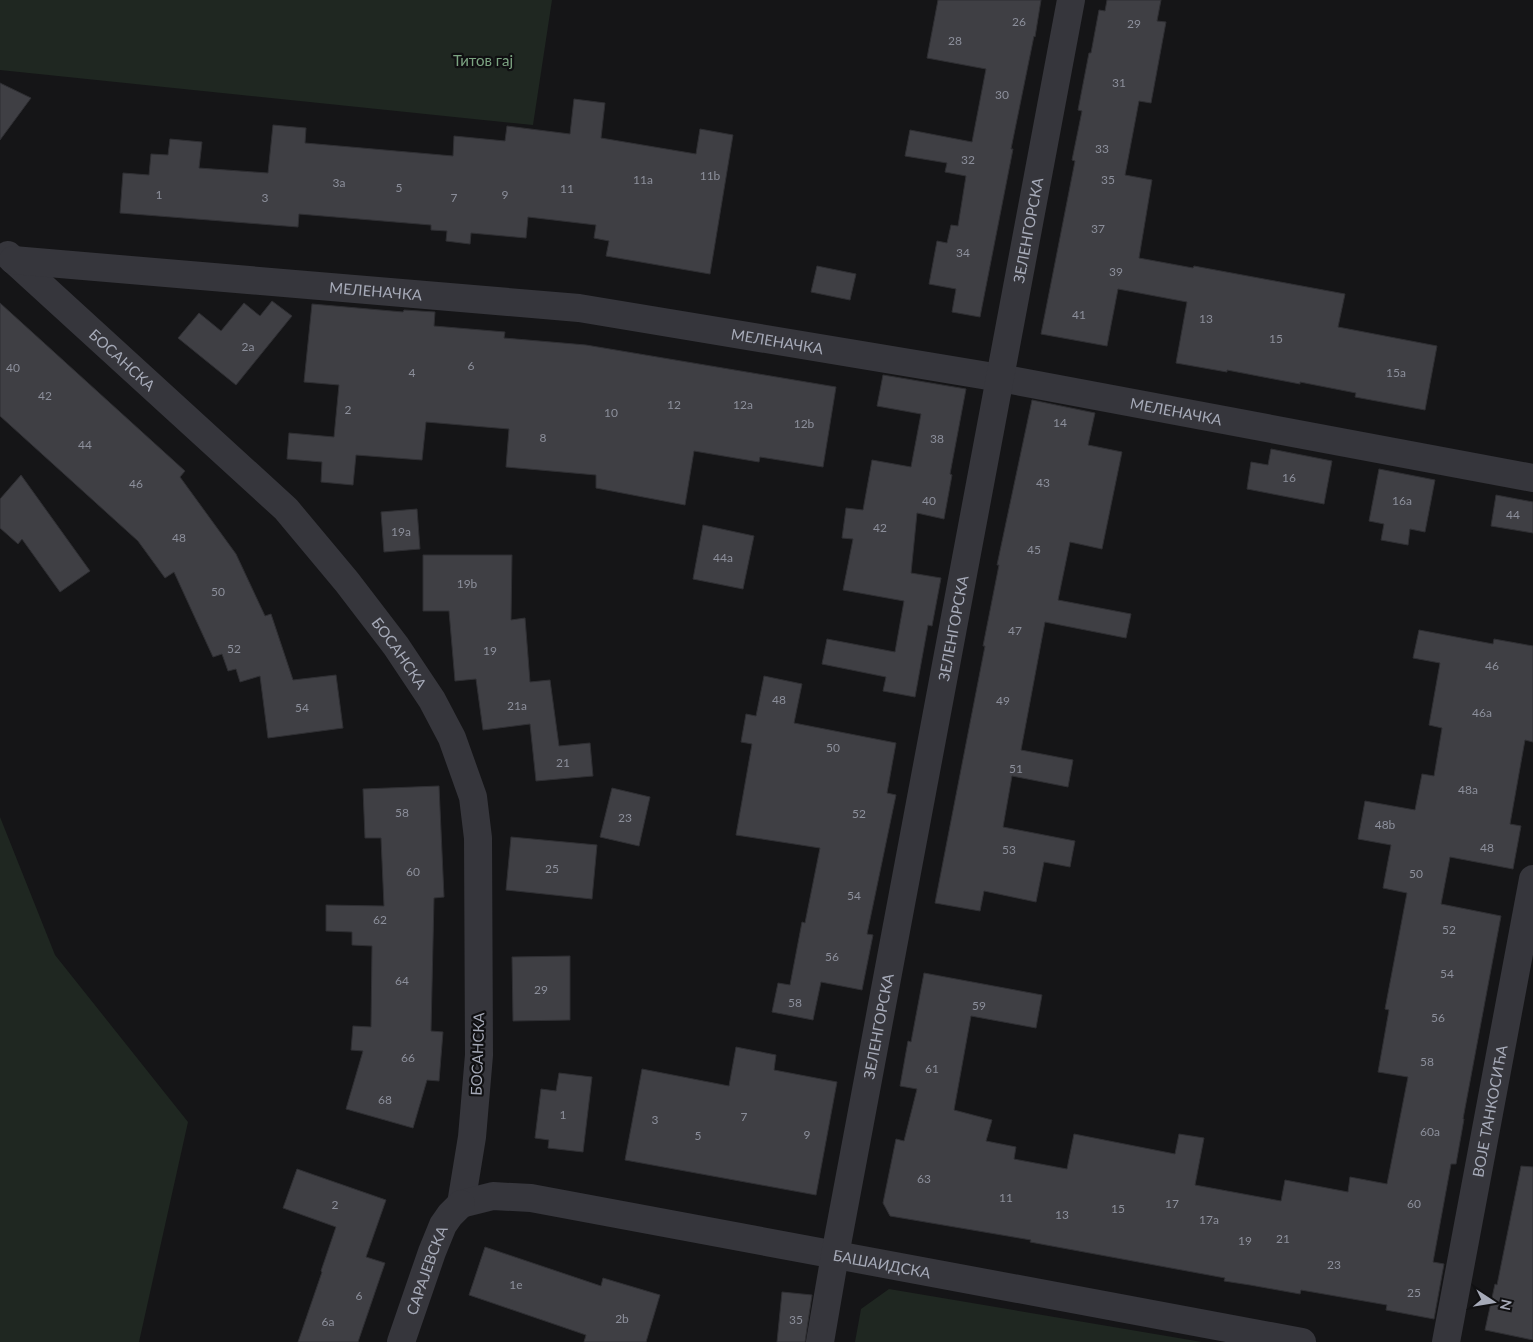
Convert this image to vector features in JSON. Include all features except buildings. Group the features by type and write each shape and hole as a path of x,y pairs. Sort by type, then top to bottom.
{"street":[{"name":"ЗЕЛЕНГОРСКА","path":"820,1342 1071,0"},
{"name":"МЕЛЕНАЧКА","path":"7,254 579,308 1000,378 1533,478"},
{"name":"БОСАНСКА","path":"7,254 286,509 347,582 396,646 432,700 452,738 473,797 478,838 479,1055 472,1137 461,1204"},
{"name":"ВОЈЕ ТАНКОСИЋА","path":"1446,1342 1533,879"},
{"name":"БАШАИДСКА","path":"461,1204 493,1196 531,1198 1302,1342"},
{"name":"САРАЈЕВСКА","path":"401,1342 441,1231 450,1215 461,1204"}],"green space":[{"name":"Титов гај","path":"0,0 552,0 533,125 0,70"},
{"path":"0,817 55,955 188,1122 139,1342 0,1342"},
{"path":"889,1289 1202,1342 855,1342 861,1309"}]}
